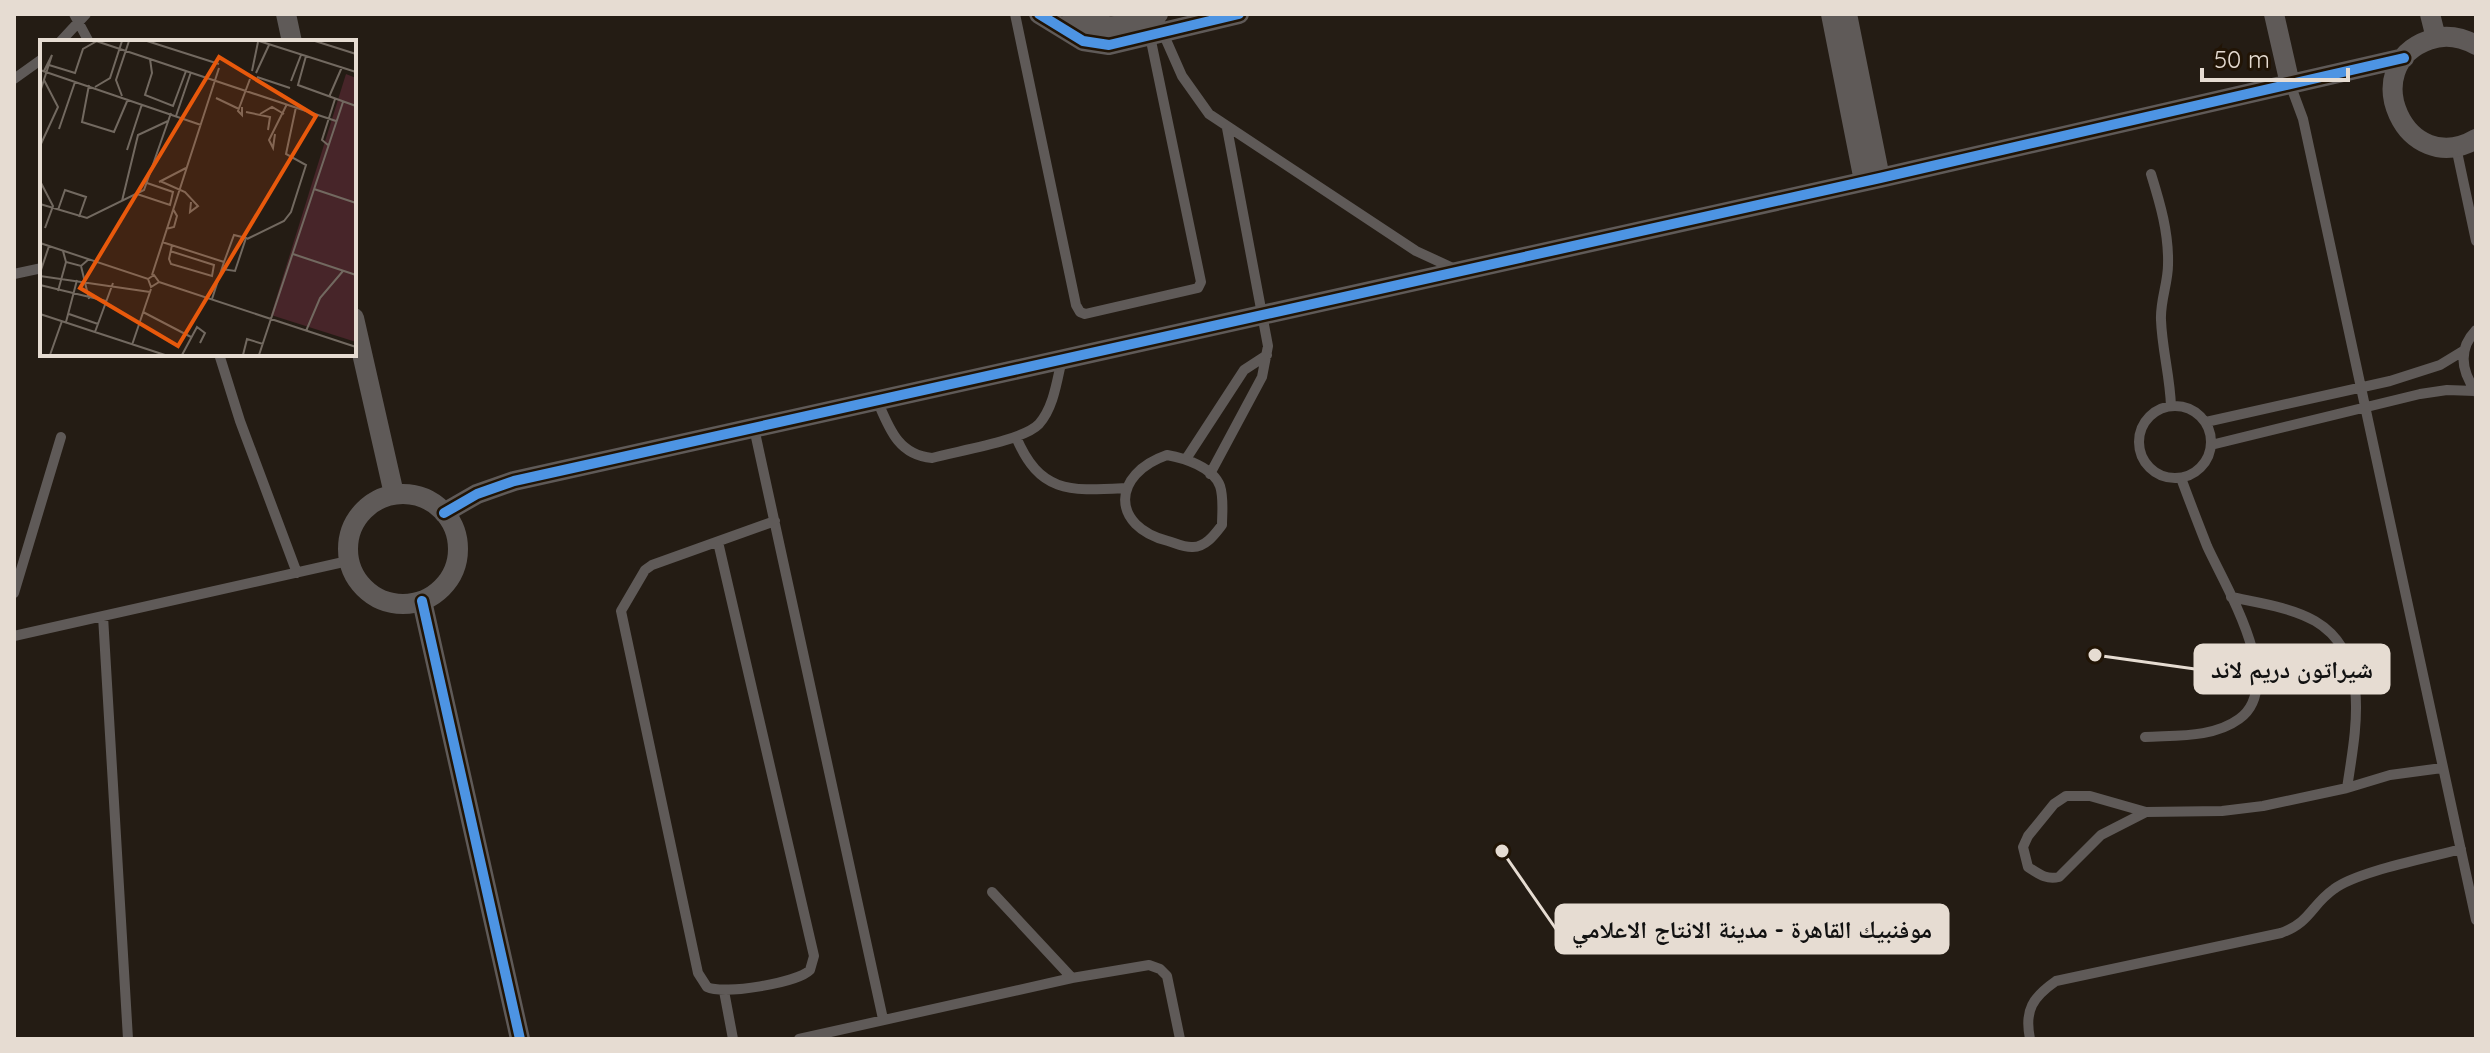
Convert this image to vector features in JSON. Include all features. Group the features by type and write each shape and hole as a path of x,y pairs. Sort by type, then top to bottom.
{"street":[{"path":"286,14 292,40"},
{"path":"1039,14 1070,35 1096,44 1123,44 1157,22"},
{"path":"1072,14 1095,25 1119,28 1239,14"},
{"path":"1831,14 1872,180"},
{"path":"1847,14 1872,180"},
{"path":"2274,14 2290,84"},
{"path":"2430,14 2436,38"},
{"path":"2476,45 2461,39 2436,38 2413,48 2396,72 2392,88 2393,105 2400,120 2410,133 2424,142 2440,147 2456,147 2476,139"},
{"path":"444,513 477,494 514,481 1872,180 2404,58"},
{"path":"356,327 394,494"},
{"path":"394,494 421,498 444,513 454,528 458,546 456,565 448,581 436,594 422,601 401,605 383,601 367,592 355,578 348,561 347,543 352,526 362,511 377,500 394,494"},
{"path":"422,601 520,1039"}],"lane":[{"path":"1015,14 1076,305 1085,314 1198,288 1201,282 1157,22"},
{"path":"62,40 79,17"},
{"path":"79,17 88,40"},
{"path":"1157,22 1193,95 1209,114 1416,251 1459,271"},
{"path":"14,79 40,60"},
{"path":"2290,84 2303,119 2476,920"},
{"path":"1210,474 1262,377 1267,355 1263,315 1227,128"},
{"path":"2456,147 2476,241"},
{"path":"2151,174 2168,242 2167,284 2160,315 2169,369 2171,406"},
{"path":"15,272 40,268"},
{"path":"2476,330 2463,351 2464,373 2476,392"},
{"path":"2206,422 2428,369 2463,351"},
{"path":"1186,459 1244,370 1267,355"},
{"path":"220,356 240,421 297,573"},
{"path":"877,400 897,442 919,457 932,458 1016,437 1032,430 1045,415 1055,391 1062,359"},
{"path":"2211,445 2420,394 2447,390 2476,392"},
{"path":"2183,406 2206,422 2211,445 2201,467 2192,474 2181,478 2166,477 2153,471 2144,461 2138,448 2139,433 2145,420 2155,411 2183,406"},
{"path":"754,428 883,1019"},
{"path":"14,593 61,437"},
{"path":"1016,437 1024,456 1036,471 1051,482 1074,490 1126,488"},
{"path":"1167,455 1186,459 1210,474 1220,485 1222,525 1209,541 1193,547 1154,537 1136,527 1125,509 1126,488 1146,462 1167,455"},
{"path":"2145,737 2200,734 2221,729 2240,719 2250,709 2258,691 2252,647 2181,478"},
{"path":"718,542 814,956 810,970 798,978 724,991 707,987 698,973 621,611 645,570 652,565 775,521"},
{"path":"14,636 348,561"},
{"path":"2231,597 2295,612 2315,621 2333,635 2347,658 2355,686 2357,717 2347,788"},
{"path":"103,616 128,1039"},
{"path":"2146,812 2101,835 2059,877 2043,877 2028,867 2023,847 2028,836 2054,804 2066,796 2090,796 2146,812 2222,811 2263,806 2347,788 2390,775 2442,768"},
{"path":"2030,1039 2029,1010 2039,993 2056,981 2281,933 2305,921 2335,888 2461,849"},
{"path":"992,892 1072,978"},
{"path":"799,1039 1072,978 1149,965 1167,976 1180,1039"},
{"path":"724,991 733,1039"}],"cycle path":[{"path":"1039,14 1083,41 1109,45 1239,14"},
{"path":"444,513 477,494 514,481 1880,178 2404,58"},
{"path":"422,601 520,1039"}],"place":[{"name":"شيراتون دريم لاند","path":"2095,655"},
{"name":"موفنبيك القاهرة - مدينة الانتاج الاعلامي","path":"1502,851"}]}
